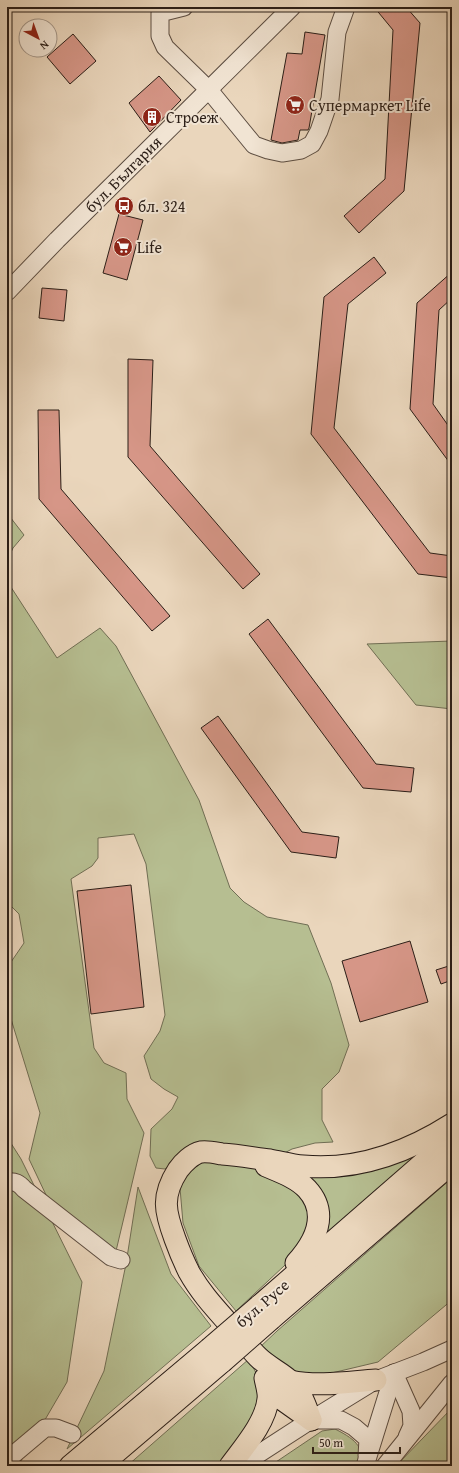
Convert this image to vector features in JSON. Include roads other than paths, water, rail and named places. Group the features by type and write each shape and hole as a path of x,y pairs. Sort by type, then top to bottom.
{"main road":[{"path":"311,1420 296,1388 290,1381 259,1357 197,1286 183,1260 166,1212 166,1202 172,1183 182,1165 188,1159 201,1152 246,1156 303,1166 340,1166 375,1160 436,1134 452,1124"},
{"name":"бул. Русе","path":"265,1313 452,1138"},
{"path":"246,1156 286,1175 306,1188 315,1201 318,1216 319,1226 312,1240 265,1313"},
{"name":"бул. Русе","path":"100,1466 215,1356 265,1313 452,1163"},
{"path":"118,1466 215,1356"},
{"name":"бул. Русе","path":"70,1466 215,1356"},
{"path":"230,1466 254,1432 266,1408 269,1398 259,1357"},
{"path":"290,1381 301,1384 323,1384 385,1377"},
{"path":"265,1378 280,1398 311,1420"}],"street":[{"path":"184,7 160,13 160,36 165,47 208,90 254,144 268,150 282,153 301,150 312,144 319,131 330,99 337,32 346,7"},
{"name":"бул. България","path":"7,292 56,240 292,7"},
{"path":"7,1182 19,1183 24,1189 111,1257 121,1260"},
{"path":"240,1466 311,1420 385,1377 452,1349"},
{"path":"385,1377 411,1411 412,1426 403,1444"},
{"path":"366,1463 385,1377"},
{"path":"385,1466 452,1383"},
{"path":"311,1420 341,1420 354,1427 368,1438 366,1463"},
{"path":"7,1460 45,1428 56,1428 72,1434"}],"place":[{"name":"Супермаркет Life","path":"295,105"},
{"name":"Строеж","path":"152,117"},
{"name":"бл. 324","path":"124,206"},
{"name":"Life","path":"123,247"}]}
